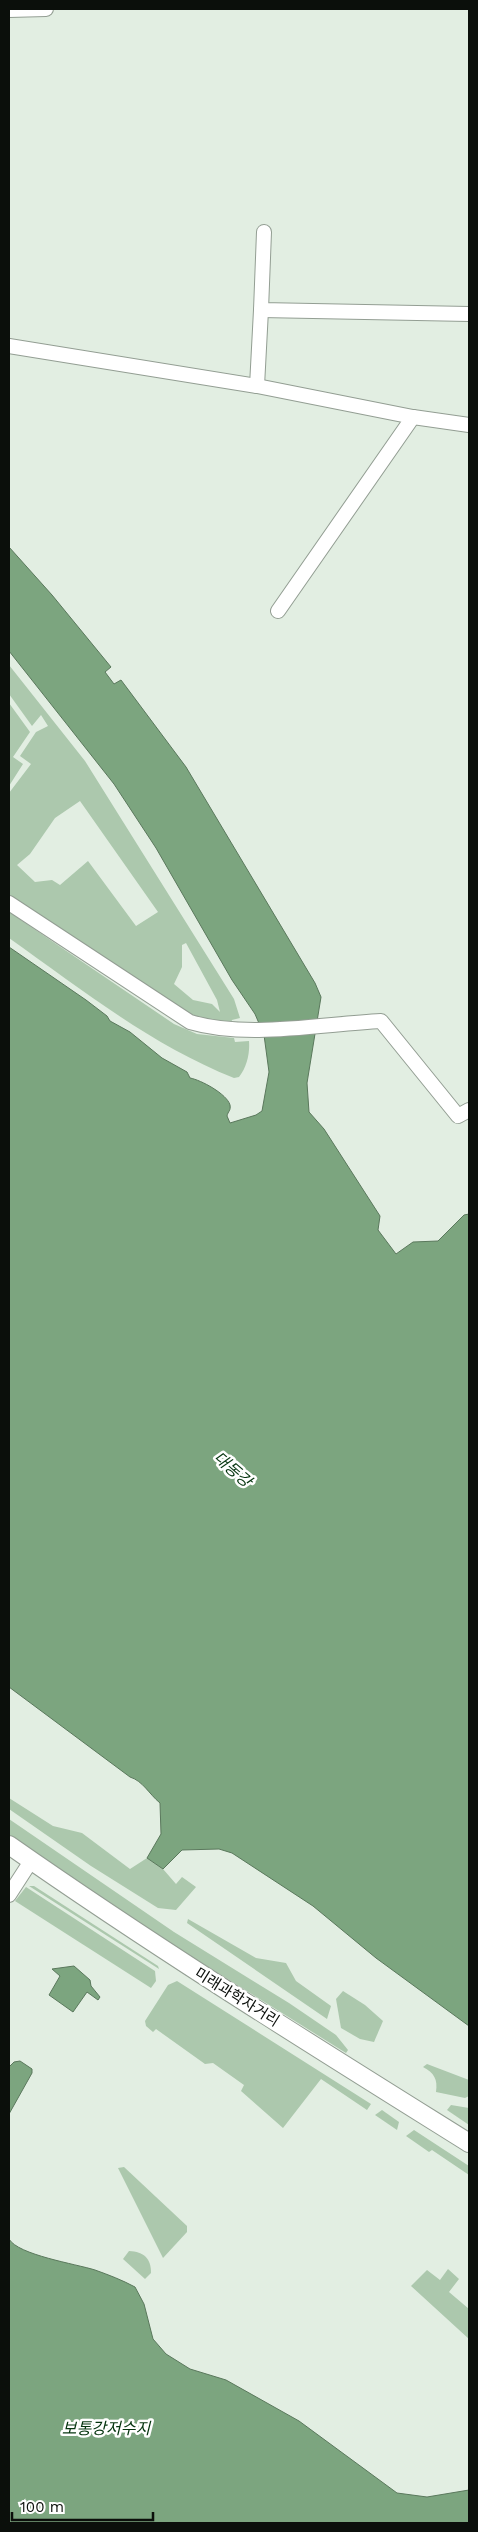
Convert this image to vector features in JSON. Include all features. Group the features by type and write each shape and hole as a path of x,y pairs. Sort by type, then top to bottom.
{"main road":[{"name":"미래과학자거리","path":"9,1845 196,1972 469,2142"}],"street":[{"path":"9,10 46,9"},
{"path":"257,386 264,232"},
{"path":"261,310 469,314"},
{"path":"9,346 257,386 413,417 469,425"},
{"path":"278,611 413,417"},
{"path":"9,903 190,1022 214,1029 248,1030 382,1021 458,1116 469,1110"},
{"path":"9,1895 31,1861"}],"shaded area":[{"path":"9,665 85,761 234,999 240,1018 232,1020 231,1024 202,1019 174,1006 9,895 9,793 31,764 20,756 36,732 48,726 41,715 32,726 9,694","holes":["80,801 158,912 136,926 88,861 60,885 52,880 35,882 17,865 30,854 55,818","186,943 217,1000 220,1012 212,1004 193,1000 174,984 182,967 182,945"]},
{"path":"9,703 30,732 13,757 23,764 9,786"},
{"path":"9,912 174,1024 197,1034 234,1038 235,1042 249,1041 247,1060 242,1073 239,1077 234,1078 203,1065 117,1015 9,938"},
{"path":"9,1798 53,1826 82,1833 130,1869 147,1858 163,1869 176,1884 182,1877 196,1887 176,1910 158,1908 91,1866 9,1809"},
{"path":"9,1819 174,1932 289,2003 336,2035 348,2050 346,2053 103,1901 9,1835"},
{"path":"29,1886 34,1886 158,1966 159,1969"},
{"path":"26,1887 155,1971 156,1981 151,1988 15,1901"},
{"path":"188,1919 256,1958 286,1963 296,1981 331,2006 327,2019 187,1923"},
{"path":"177,1981 371,2104 367,2110 321,2079 283,2128 241,2091 244,2085 213,2063 205,2064 156,2029 153,2032 146,2026 145,2021 168,1985"},
{"path":"343,1991 365,2005 383,2021 374,2042 360,2039 341,2028 336,1999"},
{"path":"427,2064 469,2080 469,2096 465,2098 436,2092 434,2077 423,2067"},
{"path":"451,2105 469,2108 469,2125 447,2110"},
{"path":"382,2110 399,2122 397,2130 375,2115"},
{"path":"414,2130 469,2166 469,2175 432,2150 429,2152 406,2136"},
{"path":"124,2167 187,2226 187,2232 163,2258 118,2168"},
{"path":"129,2251 143,2254 150,2263 151,2273 145,2279 123,2259"},
{"path":"448,2269 459,2279 449,2292 469,2309 469,2339 411,2286 427,2270 440,2280"}],"water":[{"name":"대동강","path":"9,547 52,595 111,667 105,672 114,684 121,680 186,767 315,983 321,997 307,1083 309,1112 324,1129 380,1216 378,1230 396,1254 413,1242 438,1241 464,1215 469,1214 469,2026 376,1958 313,1906 232,1853 219,1849 182,1850 163,1869 147,1858 161,1834 160,1803 139,1781 130,1777 9,1687 9,947 86,1000 107,1016 110,1021 130,1032 162,1058 187,1072 190,1078 219,1092 230,1105 227,1116 230,1123 256,1115 262,1111 269,1072 264,1035 255,1014 232,980 156,848 114,784 9,651"},
{"path":"74,1966 90,1980 91,1986 100,1997 98,2000 87,1992 73,2012 49,1995 60,1976 52,1969"},
{"path":"20,2061 32,2069 32,2073 9,2114 9,2067 14,2062"},
{"name":"보통강저수지","path":"9,2239 14,2245 24,2250 95,2270 135,2287 144,2304 153,2339 166,2354 190,2369 226,2380 299,2421 397,2493 427,2497 469,2490 469,2523 9,2523"}]}
